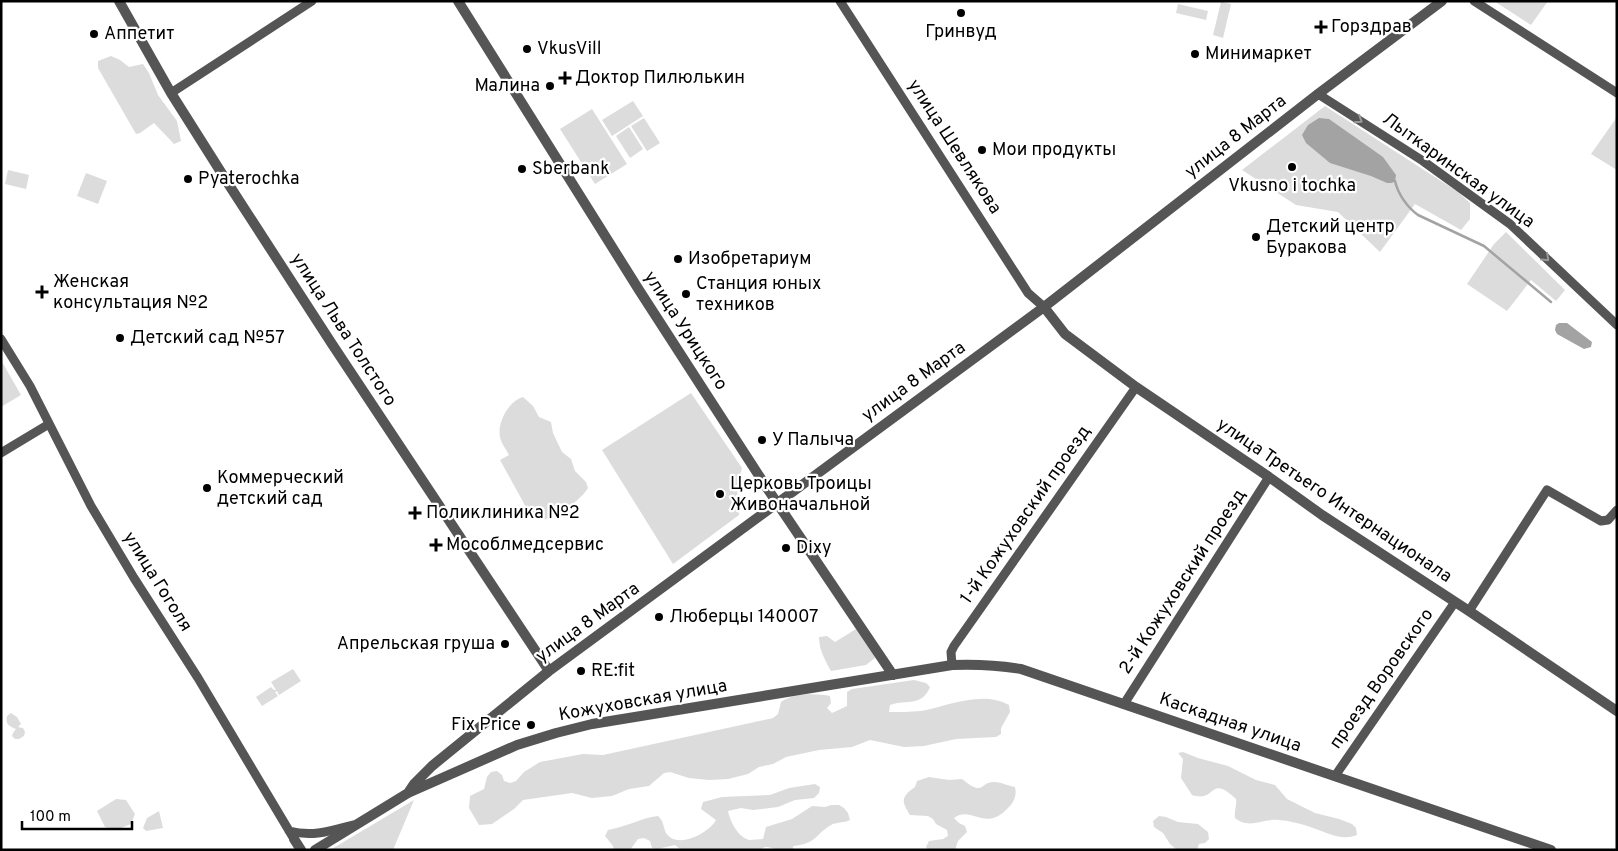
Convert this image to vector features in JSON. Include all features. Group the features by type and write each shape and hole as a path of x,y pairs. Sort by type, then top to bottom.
{"street":[{"name":"улица Льва Толстого","path":"119,1 171,93 332,344 549,671"},
{"path":"171,93 312,1"},
{"name":"улица Урицкого","path":"458,1 639,290 893,675"},
{"name":"улица Шевлякова","path":"840,1 1028,293 1044,307"},
{"name":"улица 8 Марта","path":"408,793 423,774 549,671 1044,307 1318,94 1442,1"},
{"path":"1474,1 1617,93"},
{"name":"Лыткаринская улица","path":"1318,94 1423,161 1510,224 1617,325"},
{"name":"улица Третьего Интернационала","path":"1044,307 1065,334 1136,387 1322,515 1617,711"},
{"name":"улица Гоголя","path":"1,338 30,386 91,506 134,578 198,678 292,835"},
{"name":"1-й Кожуховский проезд","path":"952,665 951,652 954,646 1136,387"},
{"path":"1,453 49,424"},
{"name":"2-й Кожуховский проезд","path":"1124,704 1269,477"},
{"path":"1469,611 1547,490 1601,521 1608,520 1617,510"},
{"name":"проезд Воровского","path":"1335,776 1455,602"},
{"name":"Каскадная улица","path":"893,675 952,665 997,665 1021,670 1551,850"},
{"name":"Кожуховская улица","path":"408,793 517,745 592,724 893,675"},
{"path":"449,752 448,766 453,770 461,769"},
{"path":"315,850 408,793"},
{"path":"292,835 320,834 358,824"},
{"path":"292,835 301,850"}],"shaded area":[{"path":"1494,1 1548,1 1531,25"},
{"path":"1221,2 1231,4 1223,38 1213,35"},
{"path":"1178,4 1208,11 1206,20 1176,13"},
{"path":"111,56 129,67 143,64 158,95 177,121 181,141 174,144 154,123 136,134 98,68 98,61"},
{"path":"633,101 643,116 612,136 602,120"},
{"path":"1325,106 1458,192 1470,203 1470,219 1461,230 1415,204 1380,252 1338,212 1296,205 1242,170"},
{"path":"592,109 627,164 595,184 560,129"},
{"path":"1617,117 1617,170 1591,154"},
{"path":"644,118 660,143 647,151 631,126"},
{"path":"1319,118 1329,119 1383,157 1396,175 1395,181 1387,183 1330,163 1306,143 1302,135 1308,125"},
{"path":"629,127 643,149 630,158 616,136"},
{"path":"8,170 29,175 26,189 5,184"},
{"path":"86,173 107,181 98,204 77,196"},
{"path":"1506,232 1565,290 1556,301 1531,280 1507,311 1467,284 1494,244"},
{"path":"1567,323 1592,342 1591,347 1584,349 1557,334 1555,330 1556,325"},
{"path":"1,360 21,395 1,407"},
{"path":"691,393 742,468 737,487 739,515 673,564 602,450"},
{"path":"523,397 533,406 539,417 551,422 553,433 562,452 571,459 575,471 586,482 588,488 580,498 567,508 546,519 532,518 500,460 509,455 500,437 502,419 509,407"},
{"path":"856,629 871,648 875,658 866,665 831,671 821,651 819,637 827,636 835,642"},
{"path":"293,669 301,681 279,695 277,691 275,692 278,696 262,706 256,697 271,687 276,690 271,682"},
{"path":"914,680 926,683 930,687 927,693 918,700 890,705 889,712 921,711 965,700 987,699 998,701 1009,705 1010,712 1001,728 1001,734 996,737 956,739 924,746 904,747 870,740 852,747 819,750 786,757 773,764 759,767 748,774 728,779 709,780 689,778 670,772 664,773 649,786 629,789 612,796 592,798 572,793 523,800 514,809 492,824 479,825 469,808 470,796 484,789 487,777 491,772 497,771 502,775 504,781 510,783 516,781 524,772 540,762 583,754 603,755 773,718 778,714 781,702 798,695 818,694 830,696 831,703 827,708 832,713 847,706 847,692 852,689"},
{"path":"11,713 17,717 21,724 18,727 23,728 25,732 24,736 19,739 15,739 12,736 16,729 7,723 7,716"},
{"path":"1183,752 1228,766 1256,780 1275,785 1287,799 1315,813 1352,824 1356,828 1357,835 1340,837 1283,820 1251,823 1240,821 1235,818 1236,799 1227,792 1217,788 1206,795 1192,795 1181,778 1183,759 1178,753"},
{"path":"929,777 949,780 962,779 969,785 978,788 990,782 1000,783 1015,787 1015,796 1008,808 1000,815 992,818 986,819 967,814 954,818 965,826 967,832 958,841 955,850 928,850 926,847 929,841 943,839 948,836 947,830 936,824 928,816 910,815 904,800 907,794 915,787 917,781"},
{"path":"815,784 820,787 819,793 814,798 795,800 778,807 753,810 741,808 728,811 738,833 750,840 763,839 766,827 792,819 812,806 839,805 848,813 850,820 831,825 811,841 793,846 793,850 779,850 767,847 759,850 679,850 675,845 657,849 652,848 650,841 644,838 638,839 630,850 614,850 605,836 608,830 658,816 666,833 671,838 685,840 707,830 716,820 701,809 703,802 722,797 770,795 789,788"},
{"path":"116,799 126,800 135,814 131,824 116,830 105,827 97,811"},
{"path":"414,800 393,850 330,850"},
{"path":"159,811 163,828 146,831 143,828 147,818"},
{"path":"1159,816 1178,822 1198,824 1208,832 1209,839 1205,843 1199,844 1197,850 1177,850 1170,844 1163,833 1154,827 1153,821"}],"waterway":[{"path":"1395,181 1398,191 1404,200 1418,215 1484,246 1551,302"}],"place":[{"name":"Гринвуд","path":"961,13"},
{"name":"Горздрав","path":"1321,27"},
{"name":"Аппетит","path":"94,34"},
{"name":"VkusVill","path":"527,49"},
{"name":"Минимаркет","path":"1195,54"},
{"name":"Доктор Пилюлькин","path":"565,78"},
{"name":"Малина","path":"550,86"},
{"name":"Мои продукты","path":"982,150"},
{"name":"Vkusno i tochka","path":"1292,167"},
{"name":"Sberbank","path":"522,169"},
{"name":"Pyaterochka","path":"188,179"},
{"name":"Детский центр Буракова","path":"1256,237"},
{"name":"Изобретариум","path":"678,259"},
{"name":"Женская консультация №2","path":"42,292"},
{"name":"Станция юных техников","path":"686,294"},
{"name":"Детский сад №57","path":"120,338"},
{"name":"У Палыча","path":"762,440"},
{"name":"Коммерческий детский сад","path":"207,488"},
{"name":"Церковь Троицы Живоначальной","path":"720,494"},
{"name":"Поликлиника №2","path":"415,513"},
{"name":"Мособлмедсервис","path":"436,545"},
{"name":"Dixy","path":"786,548"},
{"name":"Люберцы 140007","path":"659,617"},
{"name":"Апрельская груша","path":"505,644"},
{"name":"RE:fit","path":"581,671"},
{"name":"Fix Price","path":"531,725"}]}
